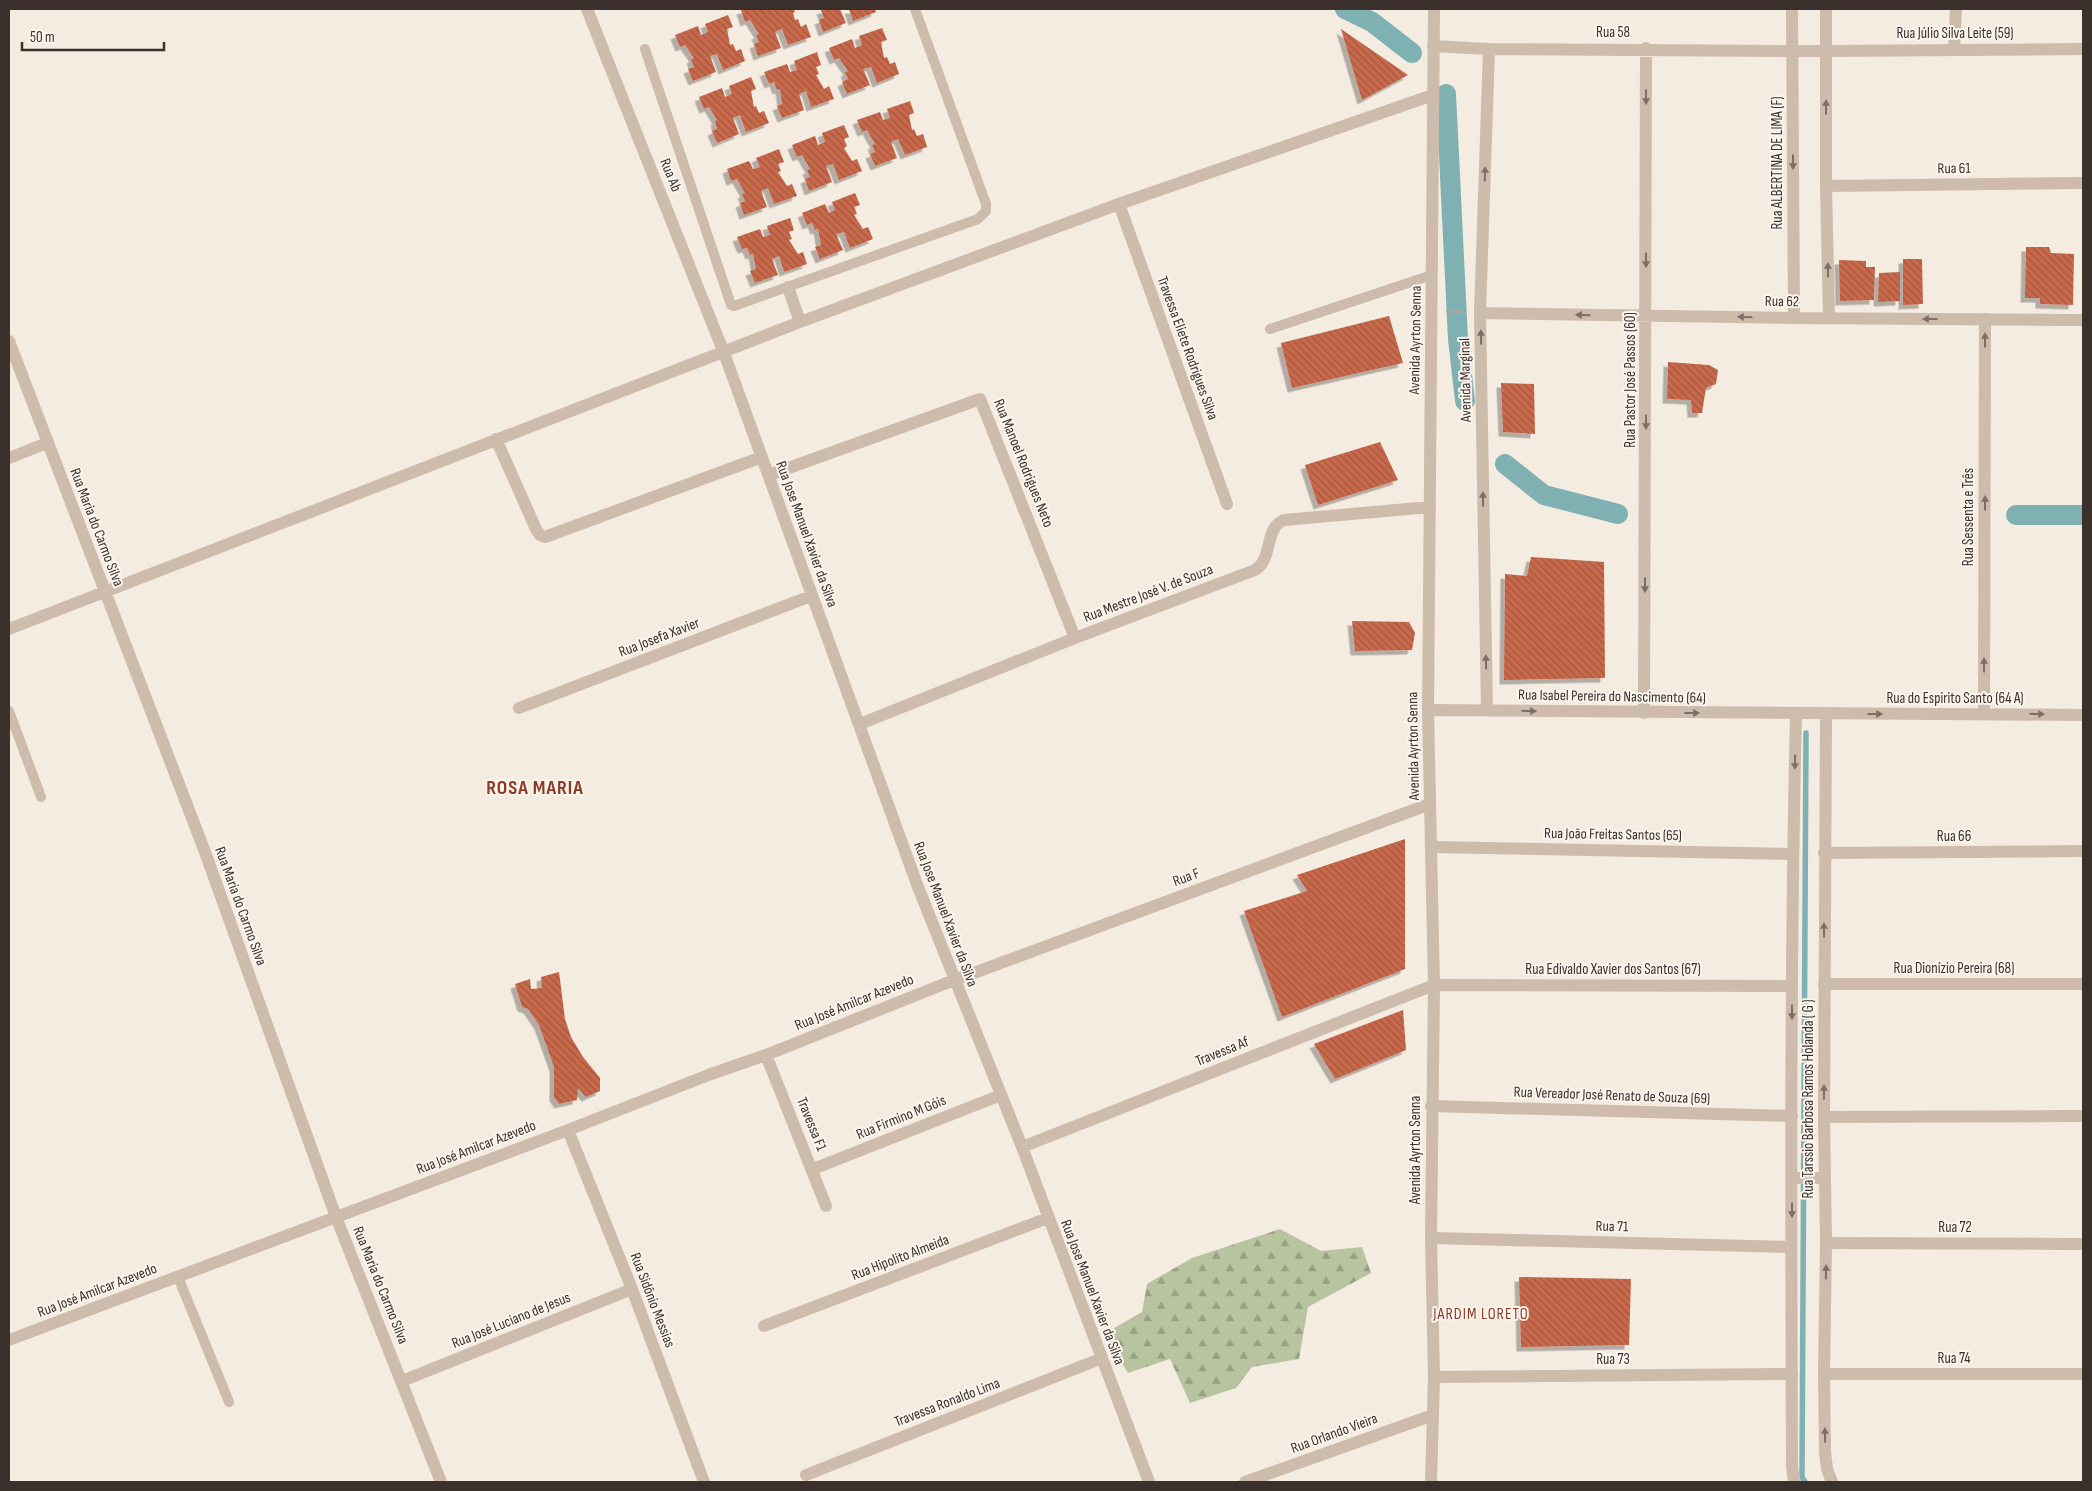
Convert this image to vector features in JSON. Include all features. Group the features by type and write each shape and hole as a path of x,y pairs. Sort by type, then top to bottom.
{"street":[{"name":"Rua Ab","path":"587,9 724,354"},
{"name":"Avenida Ayrton Senna","path":"1431,1482 1434,1415 1431,1106 1434,984 1428,710 1434,9"},
{"name":"Rua ALBERTINA DE LIMA (F)","path":"1792,9 1794,318"},
{"path":"1826,9 1826,186 1829,318"},
{"path":"1954,49 1956,9"},
{"name":"Rua 58","path":"1433,46 1489,49 1646,48 1826,51"},
{"name":"Rua Pastor José Passos (60)","path":"1644,712 1646,48"},
{"name":"Avenida Marginal","path":"1487,710 1474,312 1489,49"},
{"name":"Rua Júlio Silva Leite (59)","path":"1826,51 2083,49"},
{"path":"9,629 496,439 724,354 800,322 1119,204 1433,95"},
{"name":"Rua 61","path":"1826,186 2083,183"},
{"name":"Travessa Eliete Rodrigues Silva","path":"1119,204 1227,504"},
{"path":"788,287 800,322"},
{"name":"Rua 62","path":"1474,312 1794,318 2083,320"},
{"name":"Rua Sessenta e Três","path":"1984,714 1985,319"},
{"name":"Rua Maria do Carmo Silva","path":"9,341 104,593 205,852 336,1217 442,1482"},
{"name":"Rua Jose Manuel Xavier da Silva","path":"724,354 918,887 1022,1147 1100,1359 1148,1482"},
{"name":"Rua Manoel Rodrigues Neto","path":"769,475 980,398 1075,638"},
{"path":"496,439 536,529 540,535 545,536 762,457"},
{"path":"9,458 48,443"},
{"name":"Rua Mestre José V. de Souza","path":"860,724 1075,638 1255,570 1262,564 1274,528 1284,520 1430,507"},
{"name":"Rua Josefa Xavier","path":"518,708 811,596"},
{"name":"Rua Isabel Pereira do Nascimento (64)","path":"1428,710 1826,714"},
{"name":"Rua Tarssio Barbosa Ramos Holanda ( G )","path":"1794,1482 1792,1466 1792,986 1796,714"},
{"name":"Rua do Espirito Santo (64 A)","path":"1826,714 2083,715"},
{"name":"Rua Tarssio Barbosa Ramos Holanda ( G )","path":"1826,714 1824,853 1824,1178 1826,1243 1824,1374 1825,1452 1827,1469 1832,1482"},
{"name":"Rua F","path":"954,980 1430,804"},
{"name":"Rua João Freitas Santos (65)","path":"1432,847 1793,854"},
{"name":"Rua 66","path":"1824,853 2083,851"},
{"name":"Rua José Amilcar Azevedo","path":"9,1340 568,1130 954,980"},
{"name":"Rua Edivaldo Xavier dos Santos (67)","path":"1434,984 1792,986"},
{"name":"Travessa Af","path":"1022,1147 1434,984"},
{"name":"Rua Dionízio Pereira (68)","path":"1824,984 2083,984"},
{"name":"Travessa F1","path":"766,1054 826,1206"},
{"name":"Rua Firmino M Góis","path":"813,1169 1001,1095"},
{"name":"Rua Vereador José Renato de Souza (69)","path":"1431,1106 1792,1116"},
{"path":"1824,1117 2083,1116"},
{"name":"Rua Sidônio Messias","path":"568,1130 632,1289 704,1482"},
{"path":"1792,1178 1824,1178"},
{"name":"Rua Hipolito Almeida","path":"764,1326 1048,1218"},
{"name":"Rua 71","path":"1431,1238 1792,1247"},
{"name":"Rua 72","path":"1826,1243 2083,1244"},
{"name":"Rua José Luciano de Jesus","path":"402,1381 632,1289"},
{"name":"Travessa Ronaldo Lima","path":"806,1475 1100,1359"},
{"name":"Rua 73","path":"1434,1377 1792,1374"},
{"name":"Rua 74","path":"1824,1374 2083,1374"},
{"name":"Rua Orlando Vieira","path":"1245,1482 1434,1415"}],"lane":[{"path":"645,49 731,305 737,305 978,219 986,211 986,204 915,9"},
{"path":"1270,329 1432,275"},
{"path":"9,710 41,797"},
{"path":"178,1276 230,1402"}],"path":[{"path":"1444,311 1474,312"}],"green space":[{"path":"1280,1229 1321,1251 1362,1247 1371,1273 1308,1307 1299,1359 1252,1367 1236,1388 1190,1403 1170,1359 1128,1373 1104,1334 1142,1312 1147,1284 1192,1258"}],"building":[{"path":"794,9 795,20 798,19 801,27 806,24 811,37 788,45 782,29 775,32 781,48 758,56 754,44 759,42 756,35 759,34 750,20 745,22 741,10"},
{"path":"840,9 846,23 823,32 819,20 824,18 821,10"},
{"path":"849,9 875,9 876,12 853,21"},
{"path":"728,15 733,27 727,29 730,45 733,44 736,51 741,49 745,61 723,70 717,54 710,56 716,72 693,81 688,69 694,67 691,59 694,58 685,45 680,47 675,35 698,26 701,35 708,32 705,24"},
{"path":"882,28 887,40 881,42 884,58 887,57 890,64 895,62 899,74 877,83 871,67 863,69 870,85 847,94 842,82 848,79 845,72 848,71 839,58 834,60 829,48 852,39 855,48 862,45 859,36"},
{"path":"1341,29 1408,75 1362,100"},
{"path":"817,52 821,65 816,67 819,74 816,75 824,89 829,86 834,99 811,107 806,91 799,94 804,110 782,118 777,106 782,104 780,89 777,90 774,82 769,84 764,72 787,64 790,72 797,70 794,61"},
{"path":"751,77 756,89 751,91 754,107 756,106 759,113 764,111 769,123 746,132 740,115 733,118 739,134 717,143 712,131 717,129 715,121 717,120 709,107 704,109 699,97 722,88 725,97 732,94 729,86"},
{"path":"910,101 914,113 909,115 912,130 914,129 917,136 923,134 927,147 905,155 898,139 891,142 897,158 875,166 870,154 875,152 872,145 875,144 867,130 862,132 857,120 880,112 883,120 890,118 887,109"},
{"path":"844,125 849,137 844,139 847,146 844,148 852,161 857,159 862,171 839,180 833,164 826,166 832,182 809,191 805,179 810,177 807,170 810,169 802,155 797,157 792,145 815,136 818,145 825,142 822,133"},
{"path":"779,149 784,162 778,164 781,171 778,172 787,186 792,184 797,196 774,204 768,188 761,191 767,207 744,215 740,203 745,201 742,194 745,193 737,179 731,181 727,169 749,161 753,169 760,167 756,158"},
{"path":"855,193 860,205 854,207 857,214 854,215 863,229 868,227 873,239 850,248 844,232 836,234 843,250 820,259 815,247 821,245 818,229 815,230 812,223 807,225 802,213 825,204 829,213 835,210 832,202"},
{"path":"790,218 794,230 789,232 792,239 789,240 798,254 803,252 807,264 784,272 779,256 772,259 778,275 755,283 750,271 756,269 753,254 750,255 747,248 742,249 737,237 760,229 763,237 770,235 767,226"},
{"path":"2026,247 2049,247 2051,253 2074,254 2073,305 2040,304 2040,298 2025,298"},
{"path":"1903,259 1922,259 1923,304 1903,305"},
{"path":"1839,260 1866,261 1866,267 1875,267 1874,300 1840,301"},
{"path":"1900,272 1900,301 1878,302 1879,273"},
{"path":"1389,316 1403,363 1292,388 1281,343"},
{"path":"1668,362 1709,365 1718,370 1716,384 1706,388 1702,413 1692,413 1691,400 1667,399"},
{"path":"1501,383 1534,384 1535,434 1503,432"},
{"path":"1380,442 1398,480 1318,505 1305,465"},
{"path":"1531,557 1604,562 1605,678 1504,680 1505,574 1527,576"},
{"path":"1352,621 1409,622 1415,633 1412,650 1355,651"},
{"path":"1405,839 1405,969 1282,1017 1244,911 1307,891 1297,875"},
{"path":"559,972 565,1019 571,1037 583,1057 600,1078 600,1091 586,1097 578,1088 577,1100 559,1104 554,1097 554,1067 539,1025 528,1009 522,1007 515,984 530,979 531,989 542,988 541,977"},
{"path":"1403,1010 1406,1050 1335,1079 1314,1044"},
{"path":"1519,1277 1631,1279 1629,1345 1521,1347"}],"waterway":[{"path":"1345,9 1372,22 1412,53"},
{"path":"1446,94 1458,339 1465,401"},
{"path":"1505,464 1544,495 1618,514"},
{"path":"2016,515 2083,515"},
{"path":"1805,1482 1802,1477 1806,733"}],"district":[{"name":"ROSA MARIA","path":"535,787"},
{"name":"JARDIM LORETO","path":"1481,1313"}]}
